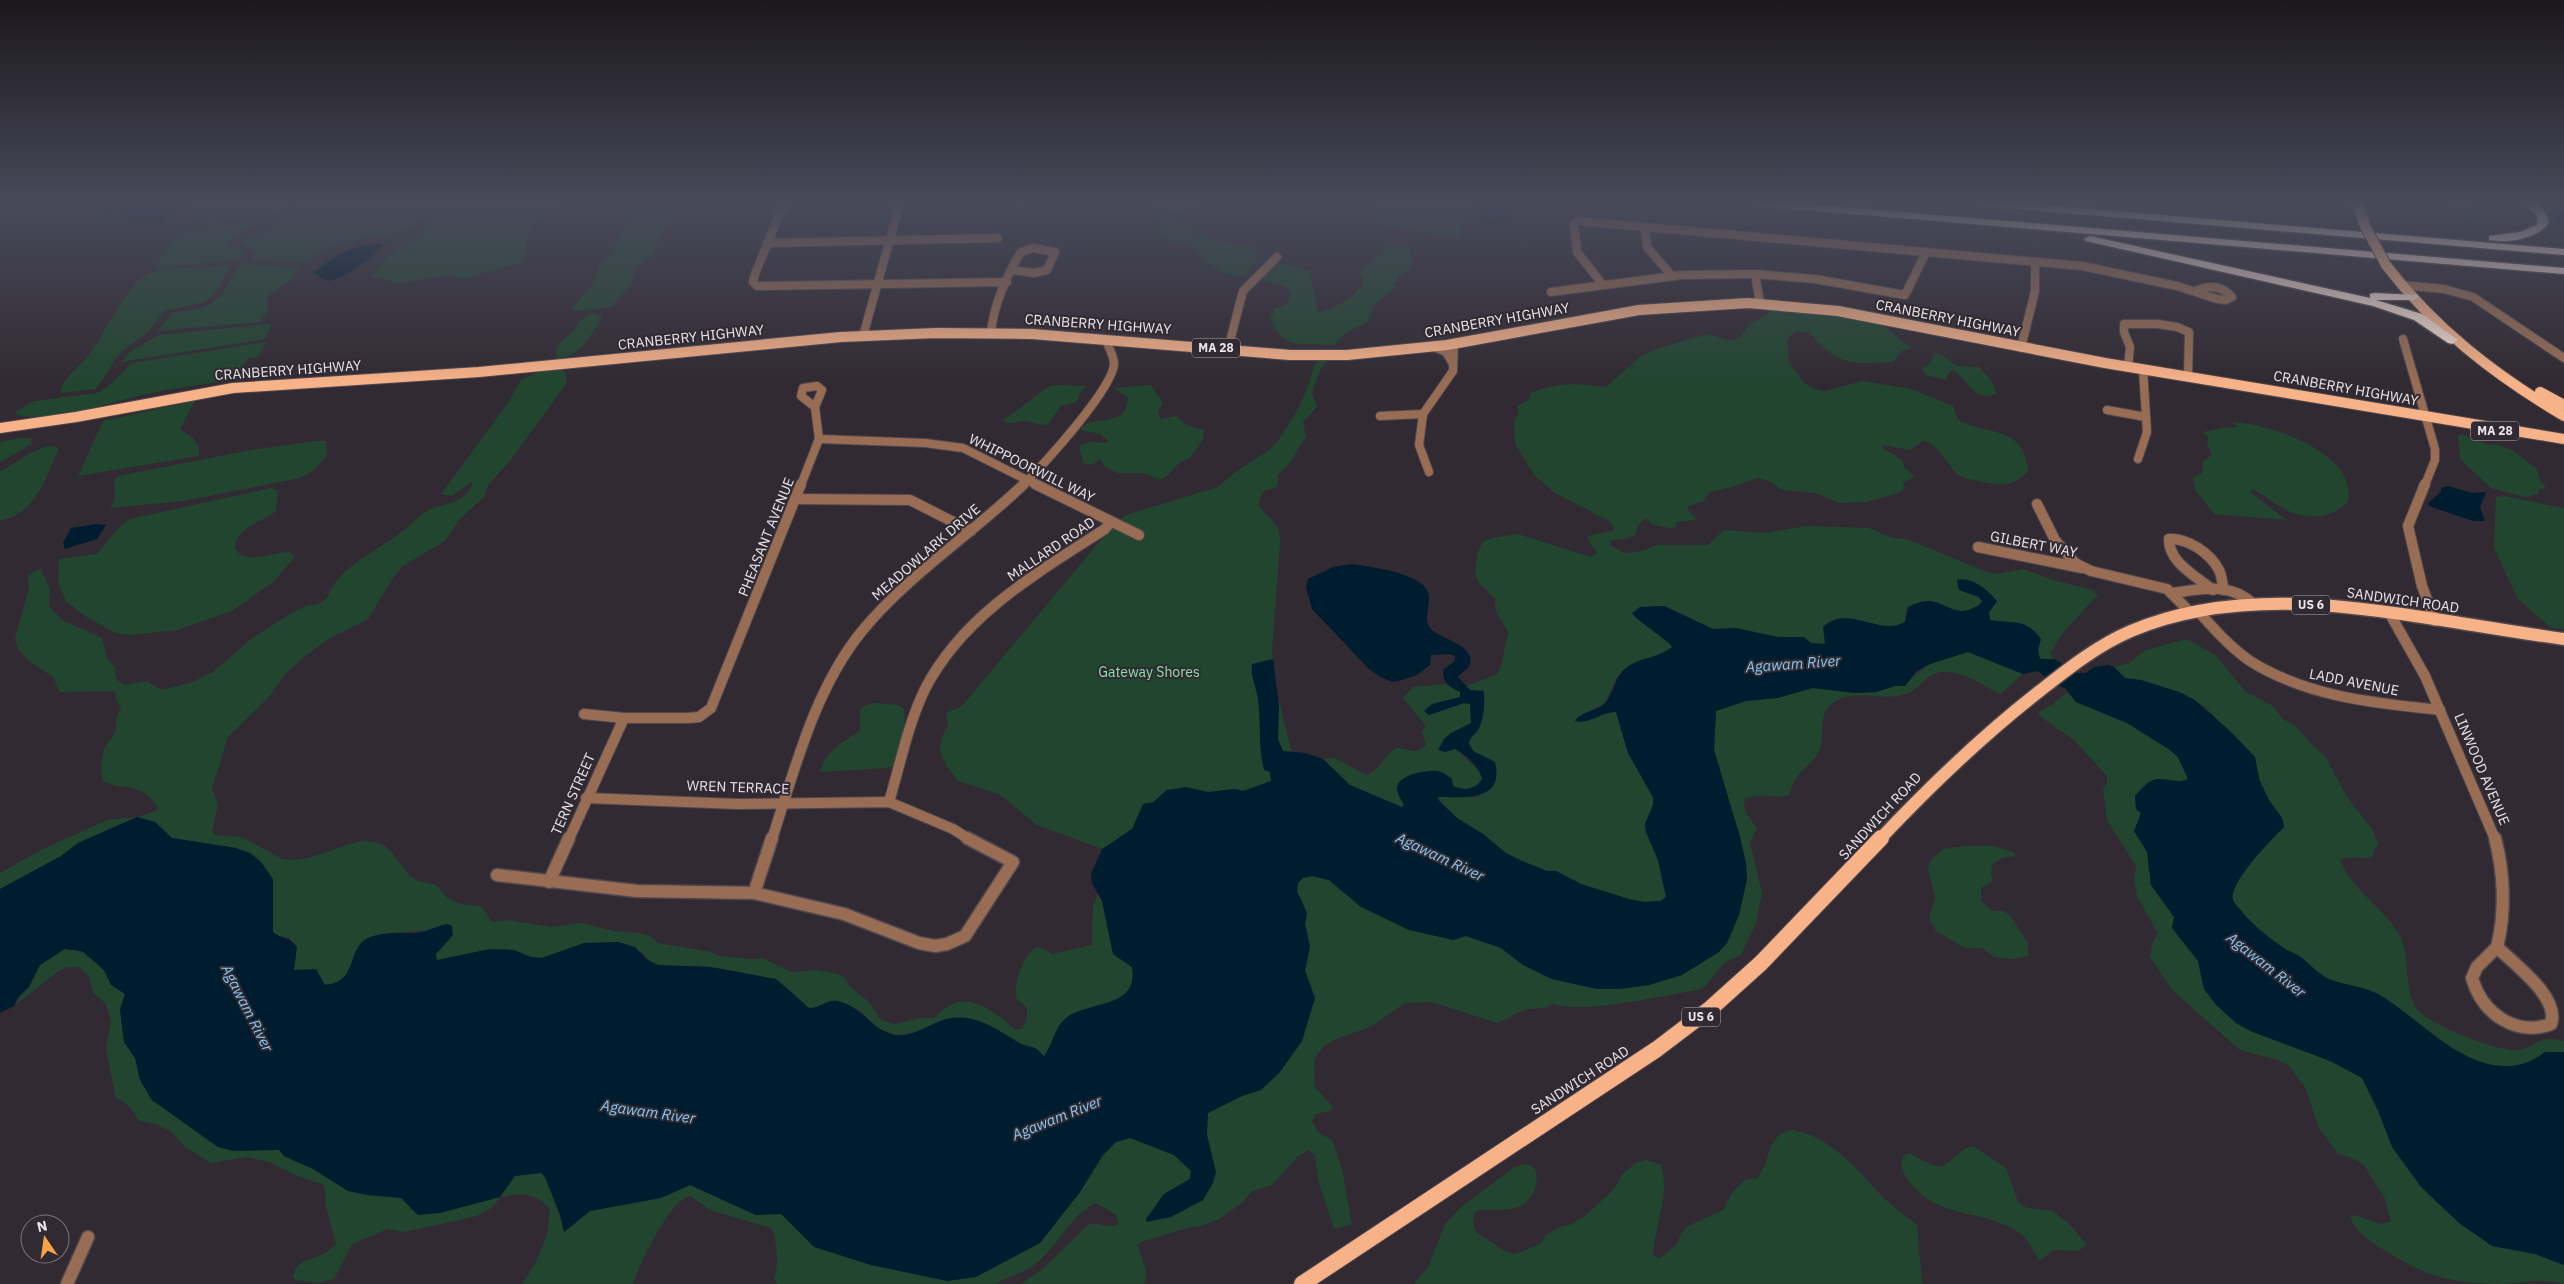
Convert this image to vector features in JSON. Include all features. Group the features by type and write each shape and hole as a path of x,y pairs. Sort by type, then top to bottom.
{"highway":[{"path":"2202,263 2326,290 2411,314 2432,325 2452,340"},
{"path":"2459,263 2564,272"},
{"path":"2326,290 2367,296 2413,297"}],"main road":[{"path":"2385,263 2413,297 2495,364 2561,411 2563,427 2554,433 2539,434"},
{"path":"2413,297 2420,309 2452,340 2561,411"},
{"name":"CRANBERRY HIGHWAY","path":"0,428 67,419 176,396 237,388 479,372 863,336 991,333 1327,356 1434,347 1633,311 1692,305 1760,303 1838,312 2128,367 2564,439"},
{"name":"CRANBERRY HIGHWAY","path":"2425,416 2564,448"},
{"name":"SANDWICH ROAD","path":"1302,1284 1657,1049 1702,1016 1770,955 1974,742 2070,668 2120,636 2160,621 2195,612 2254,604 2318,606 2390,614 2564,639"}],"street":[{"path":"759,263 754,274 755,285 766,287 1007,282"},
{"path":"863,336 882,263"},
{"path":"991,333 991,323 1016,263"},
{"path":"1012,270 1042,272 1050,267 1052,263"},
{"path":"1228,349 1243,291 1270,263"},
{"path":"1584,263 1603,285"},
{"path":"1660,263 1672,276"},
{"path":"1551,292 1672,276 1755,274 1820,280 1904,295 1907,294 1921,263"},
{"path":"2021,348 2035,291 2035,263"},
{"path":"2045,263 2088,267 2195,291"},
{"path":"1755,274 1760,303"},
{"path":"2402,285 2444,288 2473,297 2564,358"},
{"path":"2128,367 2130,345 2123,328 2124,324 2186,329 2189,334 2188,377"},
{"path":"2403,339 2435,449 2435,460 2408,526 2422,586 2434,621"},
{"name":"MEADOWLARK DRIVE","path":"754,893 805,739 824,690 850,648 886,604 1028,480 1108,383 1114,362 1106,340"},
{"path":"1429,472 1419,445 1423,414 1428,404 1453,371 1454,344"},
{"path":"1434,347 1446,352 1454,364"},
{"path":"2138,459 2146,438 2143,369"},
{"name":"PHEASANT AVENUE","path":"584,714 624,718 699,717 711,708 726,675 819,439 815,407"},
{"path":"2107,410 2146,417"},
{"path":"1380,416 1423,414"},
{"name":"WHIPPOORWILL WAY","path":"819,439 918,442 958,447 975,453 1139,535"},
{"path":"796,499 907,499 919,503 970,531"},
{"path":"2037,504 2059,546 2071,559 2084,568"},
{"name":"MALLARD ROAD","path":"889,802 920,701 930,680 954,646 972,626 1014,589 1105,529 1109,524 1108,520"},
{"path":"2213,590 2181,564 2169,548 2169,539 2176,538 2210,559 2220,571 2224,590"},
{"name":"GILBERT WAY","path":"1978,547 2162,586 2173,593"},
{"path":"2173,593 2213,590 2240,592 2254,604"},
{"name":"LADD AVENUE","path":"2173,593 2217,635 2242,654 2299,686 2343,697 2440,710"},
{"name":"LINWOOD AVENUE","path":"2390,614 2410,645 2472,780 2497,844 2501,918 2497,947"},
{"name":"TERN STREET","path":"549,882 624,718"},
{"name":"WREN TERRACE","path":"586,798 784,804 889,802"},
{"path":"497,875 549,882 672,893 754,893 844,914 926,945 943,945 965,936 1013,862 993,854 945,825 889,802"},
{"path":"2497,947 2546,996 2554,1015 2551,1024 2532,1029 2513,1026 2497,1016 2484,1004 2476,992 2472,978 2477,967 2497,947"},
{"path":"67,1284 88,1237"}],"green space":[{"path":"158,263 203,263 155,267"},
{"path":"383,263 519,263 468,278 452,275 399,283 371,277"},
{"path":"642,263 634,269 632,284 611,307 580,311 571,309 592,285 600,264"},
{"path":"1208,263 1254,263 1246,275 1240,276 1228,274"},
{"path":"1272,263 1281,263 1310,271 1318,313 1338,305 1357,292 1364,281 1360,272 1370,263 1412,263 1410,268 1398,276 1398,280 1393,283 1395,288 1375,304 1367,322 1347,332 1333,345 1294,343 1280,335 1270,316 1274,313 1273,309 1288,304 1291,292 1284,286 1256,278"},
{"path":"243,264 300,268 286,284 267,296 267,314 259,322 157,331 173,312 200,308 213,302 223,293 236,270"},
{"path":"231,265 219,288 205,302 164,311 149,331 120,353 96,389 60,393 67,378 87,357 131,289 147,274 163,270"},
{"path":"1779,304 1880,323 1911,348 1902,351 1893,362 1855,362 1837,357 1819,343 1809,332 1795,331 1787,341 1788,360 1804,383 1815,389 1825,391 1862,381 1912,389 1953,406 1958,420 2012,439 2020,446 2025,456 2028,471 2012,483 1986,483 1960,476 1937,449 1927,442 1922,441 1911,450 1883,445 1883,448 1902,460 1904,467 1915,476 1904,483 1903,490 1898,493 1867,502 1838,503 1816,493 1782,490 1769,481 1757,478 1733,487 1710,492 1704,501 1687,507 1697,519 1695,520 1677,522 1676,527 1673,529 1652,524 1647,518 1638,525 1635,535 1626,539 1611,540 1610,545 1624,553 1642,551 1657,545 1708,545 1724,530 1765,533 1806,526 1869,528 1889,537 1910,540 1986,572 1998,574 2023,569 2053,580 2093,590 2098,595 2065,630 2050,653 2054,659 2045,660 2039,657 2039,652 2025,624 1990,620 1989,612 1997,602 1957,586 1982,601 1978,607 1972,610 1960,611 1936,602 1906,610 1905,622 1896,626 1837,619 1827,623 1825,644 1811,643 1804,637 1778,637 1730,628 1713,629 1664,606 1651,606 1636,618 1672,647 1661,655 1638,661 1617,677 1605,703 1578,717 1586,721 1616,712 1628,753 1653,798 1653,805 1645,824 1646,832 1658,860 1666,898 1660,901 1644,902 1629,899 1581,884 1556,871 1547,871 1505,853 1483,834 1457,818 1437,797 1479,797 1495,762 1473,751 1469,743 1471,737 1480,727 1485,699 1483,691 1470,690 1467,686 1497,674 1501,666 1508,632 1496,611 1495,599 1480,584 1475,575 1477,554 1483,542 1492,538 1518,534 1591,557 1597,553 1588,536 1614,530 1611,522 1555,493 1535,476 1515,444 1514,422 1519,413 1517,406 1528,400 1531,393 1540,389 1568,384 1606,387 1641,356 1656,349 1707,334 1729,340 1738,339 1750,324 1768,314 1772,307"},
{"path":"595,313 602,317 585,344 574,353 559,359 557,350 560,342 582,320"},
{"path":"269,324 271,327 265,339 121,362 131,351 159,335"},
{"path":"266,342 258,357 247,359 242,367 254,367 249,377 159,391 64,414 31,417 16,415 15,412 34,401 97,393 106,388 132,363"},
{"path":"1934,353 1939,353 1957,366 1979,367 1990,379 1997,393 1990,396 1978,394 1954,370 1950,371 1946,380 1926,375 1922,368 1931,363"},
{"name":"Gateway Shores","path":"1329,359 1321,368 1312,393 1317,407 1303,422 1306,437 1289,464 1278,475 1277,487 1264,491 1259,502 1263,510 1274,522 1280,535 1271,668 1294,761 1298,786 1208,792 1190,788 1117,839 1108,851 1037,825 999,794 958,781 946,765 940,751 941,739 948,725 946,713 962,706 1106,534 1126,515 1218,487 1234,473 1269,450 1280,438 1298,409 1309,384 1314,366 1318,361"},
{"path":"560,368 566,373 566,384 510,461 488,485 484,497 460,519 445,541 403,566 392,579 368,619 330,638 304,657 286,673 269,697 228,737 212,788 218,805 212,832 215,835 242,837 282,859 294,860 319,855 354,843 375,842 387,848 410,876 420,882 435,885 446,897 455,902 481,906 492,922 507,920 552,927 581,923 614,931 639,933 650,936 658,943 711,952 720,956 762,958 792,972 815,970 838,974 845,978 850,987 868,1001 881,1020 895,1024 920,1018 934,1018 957,1002 966,1002 984,1007 992,1011 1014,1029 1021,1029 1027,1019 1027,1008 1016,998 1016,984 1023,963 1036,947 1052,954 1092,945 1093,905 1098,894 1102,901 1113,954 1132,967 1132,981 1128,991 1120,997 1075,1013 1065,1019 1058,1027 1044,1056 1037,1049 1022,1044 989,1025 946,1019 914,1033 896,1035 875,1027 862,1012 829,1002 811,1008 806,1006 788,989 761,978 710,967 661,965 646,958 642,952 584,943 542,958 531,957 514,950 490,949 436,960 436,954 451,938 425,931 386,934 368,939 362,945 346,975 335,984 326,984 294,970 290,938 277,936 273,932 273,879 236,848 172,838 155,822 137,817 156,811 158,807 143,792 110,784 102,780 101,766 104,750 116,730 116,718 121,707 116,699 115,691 60,692 53,677 29,661 18,649 15,638 29,589 28,575 40,569 50,588 49,606 62,620 102,638 107,658 115,668 115,678 124,685 147,681 159,689 166,689 190,683 213,672 251,639 290,614 305,606 319,604 327,598 332,587 349,568 393,539 424,513 460,499 465,495 473,481 452,496 441,494 508,403 521,380 536,373"},
{"path":"1052,385 1087,386 1081,391 1077,402 1061,406 1048,424 1041,425 1024,421 1004,422 1004,419"},
{"path":"1151,385 1163,403 1158,411 1160,419 1176,416 1188,426 1204,430 1203,439 1190,458 1179,463 1168,475 1160,480 1144,473 1118,473 1105,467 1100,459 1092,465 1083,463 1079,446 1090,442 1106,443 1108,440 1100,434 1081,430 1091,422 1114,418 1126,408 1128,397 1113,388"},
{"path":"195,401 180,429 197,443 199,456 78,476 103,421"},
{"path":"2232,422 2267,428 2288,435 2308,444 2325,455 2339,469 2347,484 2348,501 2341,508 2325,515 2307,516 2289,511 2251,489 2251,493 2287,520 2214,514 2196,491 2193,478 2202,473 2203,461 2212,455 2207,443 2209,438 2203,432 2238,427"},
{"path":"2461,434 2489,445 2496,444 2512,450 2537,469 2540,480 2546,488 2539,489 2538,494 2525,497 2491,488 2460,459 2458,435"},
{"path":"19,438 31,438 32,444 0,462 0,442"},
{"path":"326,441 327,455 313,471 300,478 183,501 110,508 115,498 114,480 118,476 251,450"},
{"path":"48,446 57,447 59,450 38,493 23,510 0,521 0,472 30,453"},
{"path":"271,488 278,491 276,511 245,529 240,534 235,548 239,553 252,557 289,552 294,555 293,559 273,582 232,611 177,630 130,635 115,633 85,616 66,601 58,582 59,559 97,554 120,526 130,519"},
{"path":"2504,496 2564,508 2564,629 2551,628 2518,599 2494,548 2496,497"},
{"path":"2187,639 2215,655 2246,692 2273,706 2283,719 2296,726 2312,745 2325,756 2347,797 2372,829 2378,843 2371,858 2351,857 2340,860 2359,889 2385,915 2399,934 2405,953 2412,1000 2417,1009 2434,1022 2464,1036 2496,1047 2518,1050 2542,1040 2554,1039 2564,1041 2564,1052 2545,1052 2525,1063 2511,1066 2488,1064 2473,1059 2446,1044 2376,993 2325,977 2300,957 2274,941 2247,917 2234,902 2233,892 2252,862 2284,827 2282,818 2269,800 2259,779 2255,757 2204,706 2179,692 2141,680 2125,678 2114,667 2129,663 2146,650"},
{"path":"1968,652 2023,674 2000,694 1964,676 1951,672 1942,672 1929,677 1915,689 1902,695 1885,697 1859,695 1842,698 1828,707 1823,719 1819,751 1799,774 1789,795 1778,797 1756,796 1744,800 1745,811 1757,829 1750,842 1762,893 1756,923 1741,955 1725,962 1706,985 1698,990 1604,1006 1567,1007 1553,1004 1545,1008 1526,1009 1498,1023 1431,1002 1405,1003 1372,1026 1334,1040 1324,1046 1316,1056 1314,1065 1315,1087 1333,1107 1330,1111 1316,1114 1312,1121 1319,1133 1332,1140 1342,1168 1352,1224 1334,1229 1318,1180 1315,1156 1309,1150 1297,1157 1272,1185 1252,1191 1242,1203 1219,1219 1201,1226 1187,1228 1141,1242 1138,1245 1146,1274 1144,1284 1021,1284 1044,1268 1089,1224 1112,1226 1119,1224 1115,1214 1096,1203 1087,1208 1072,1222 1046,1254 1034,1265 1023,1272 994,1284 777,1284 774,1278 777,1261 776,1245 771,1228 710,1210 690,1196 682,1200 665,1220 648,1248 633,1284 522,1284 535,1264 547,1235 550,1209 538,1199 527,1195 500,1197 493,1207 477,1216 404,1232 388,1229 352,1244 334,1279 318,1283 295,1280 293,1276 295,1270 303,1262 322,1255 336,1244 325,1203 324,1185 298,1176 269,1162 247,1157 211,1163 185,1147 170,1131 156,1124 139,1121 130,1107 115,1096 106,1048 111,1022 109,1013 106,1004 93,992 89,976 79,967 67,967 60,970 14,1006 30,985 41,964 49,956 65,949 81,952 96,962 106,973 113,985 125,994 120,1010 124,1042 135,1058 140,1080 152,1100 218,1147 279,1150 284,1156 313,1169 348,1191 401,1198 407,1201 411,1210 508,1185 515,1176 541,1173 545,1177 560,1215 564,1232 590,1211 661,1198 690,1185 756,1215 781,1213 815,1247 1040,1243 1080,1192 1103,1155 1116,1142 1130,1138 1174,1155 1191,1171 1190,1179 1164,1194 1216,1172 1207,1135 1207,1113 1242,1096 1261,1090 1280,1072 1302,1041 1315,998 1305,971 1310,947 1305,924 1307,913 1297,891 1298,883 1303,878 1312,876 1329,880 1348,896 1409,930 1454,940 1466,936 1501,948 1523,965 1552,979 1572,984 1619,989 1649,985 1682,975 1727,943 1739,915 1747,879 1740,837 1714,750 1716,711 1746,701 1777,698 1813,688 1855,693 1876,692 1895,686 1905,686 1919,672 1933,663"},
{"path":"1446,684 1460,692 1460,697 1432,704 1429,715 1464,703 1470,704 1471,723 1444,739 1445,752 1455,749 1480,771 1482,779 1478,786 1466,790 1453,786 1397,791 1404,805 1402,808 1350,785 1323,759 1335,758 1366,775 1376,769 1396,748 1415,751 1422,749 1426,745 1422,732 1426,726 1403,698 1413,687"},
{"path":"2067,692 2076,702 2127,723 2178,757 2188,779 2179,781 2156,779 2135,795 2136,809 2141,813 2134,831 2147,852 2151,885 2174,917 2172,928 2198,961 2204,989 2362,1078 2376,1108 2492,1246 2535,1254 2564,1265 2564,1284 2541,1281 2487,1284 2444,1278 2403,1262 2372,1242 2357,1229 2350,1217 2355,1215 2381,1224 2391,1221 2385,1199 2364,1165 2350,1157 2338,1154 2319,1128 2305,1087 2289,1066 2278,1060 2240,1050 2173,991 2150,957 2152,944 2158,933 2137,897 2134,881 2136,866 2107,820 2103,789 2107,784 2107,776 2074,740 2042,718 2038,713 2053,704"},
{"path":"875,703 898,705 904,709 905,731 898,765 887,768 820,772 825,759 830,753 860,731 860,711 863,706"},
{"path":"137,817 78,843 61,856 0,889 0,873 43,849 107,820"},
{"path":"1966,846 1994,846 2015,853 2015,856 2002,858 1992,865 1991,874 1993,881 1981,888 1981,900 1992,911 2003,911 2009,914 2028,943 2028,956 2012,959 1994,957 1982,948 1965,948 1936,931 1929,918 1935,898 1928,869 1931,860 1943,849"},
{"path":"1793,1130 1824,1142 1837,1151 1884,1198 1917,1225 1922,1284 1414,1284 1428,1267 1445,1224 1461,1207 1516,1166 1528,1164 1535,1169 1536,1183 1531,1196 1520,1206 1506,1210 1475,1211 1473,1222 1476,1232 1512,1254 1522,1252 1541,1243 1546,1235 1559,1227 1570,1225 1585,1216 1614,1189 1622,1174 1637,1162 1647,1160 1661,1165 1664,1187 1663,1198 1653,1252 1655,1257 1660,1258 1676,1245 1682,1232 1688,1226 1723,1210 1732,1193 1744,1180 1757,1178 1762,1171 1773,1142 1784,1132"},
{"path":"1973,1146 2006,1168 2018,1202 2027,1208 2053,1211 2071,1226 2087,1245 2078,1251 2053,1250 2040,1261 2023,1235 2004,1224 1955,1211 1925,1197 1912,1185 1901,1168 1903,1156 1909,1153 1932,1165 1942,1167 1966,1148"}],"water":[{"path":"327,263 364,263 343,276 328,281 314,273"},
{"path":"2448,486 2472,493 2486,492 2480,507 2485,521 2473,521 2429,506 2428,503 2441,492 2441,488"},
{"path":"97,524 106,525 97,539 65,549 63,543 71,528"},
{"name":"Agawam River","path":"1352,564 1399,573 1421,583 1427,590 1429,599 1427,622 1429,626 1435,632 1463,648 1471,659 1469,666 1458,677 1470,690 1483,691 1483,716 1478,730 1471,737 1469,743 1473,751 1495,762 1496,775 1494,784 1488,791 1480,795 1438,797 1439,801 1457,818 1483,834 1506,853 1522,861 1547,871 1556,871 1581,884 1644,902 1660,901 1666,897 1658,860 1646,832 1645,824 1653,805 1653,797 1628,753 1616,712 1590,720 1575,721 1608,700 1619,676 1631,664 1660,654 1672,647 1632,613 1640,607 1664,606 1713,629 1736,628 1778,637 1804,637 1811,643 1825,644 1823,627 1843,618 1885,626 1895,626 1905,622 1908,607 1921,602 1935,602 1958,611 1976,607 1982,601 1979,597 1959,590 1957,580 1968,580 1984,588 1997,601 1989,612 1990,620 2019,623 2035,632 2041,639 2038,650 2040,659 2054,659 2078,673 2086,673 2094,667 2108,665 2114,667 2125,678 2141,680 2179,692 2195,700 2232,733 2255,757 2259,779 2269,800 2282,818 2284,827 2252,862 2233,892 2234,902 2262,932 2285,949 2300,957 2325,977 2363,988 2383,997 2446,1044 2473,1059 2488,1064 2511,1066 2525,1063 2545,1052 2564,1052 2564,1265 2535,1254 2492,1246 2459,1223 2421,1187 2392,1147 2377,1108 2362,1078 2330,1061 2250,1031 2236,1023 2216,1005 2204,989 2198,961 2172,928 2174,917 2151,885 2147,852 2134,831 2141,813 2136,809 2135,796 2149,782 2155,779 2183,781 2188,779 2178,757 2127,723 2076,702 2065,688 2053,684 2038,671 2023,674 1968,652 1927,665 1916,672 1905,686 1895,686 1876,692 1855,693 1813,688 1777,698 1746,701 1716,711 1714,750 1740,837 1746,863 1747,879 1739,915 1727,943 1719,952 1682,975 1649,985 1619,989 1597,989 1552,979 1523,965 1501,948 1466,936 1454,940 1409,930 1361,907 1329,880 1312,876 1303,878 1298,883 1297,891 1307,913 1305,924 1310,946 1305,971 1315,998 1302,1041 1280,1072 1261,1090 1242,1096 1208,1113 1207,1135 1216,1172 1213,1183 1203,1200 1171,1217 1146,1222 1146,1219 1164,1194 1190,1179 1191,1171 1174,1155 1130,1138 1116,1142 1103,1155 1080,1192 1040,1243 976,1277 947,1281 871,1265 814,1247 781,1214 756,1215 690,1185 661,1198 590,1211 564,1232 560,1215 545,1177 541,1173 515,1176 500,1197 440,1213 418,1215 401,1198 348,1191 313,1169 284,1156 279,1150 233,1151 218,1147 152,1100 140,1080 135,1058 124,1042 120,1010 125,994 111,985 104,970 82,951 65,949 40,965 29,987 19,996 14,1006 0,1013 0,889 61,856 78,843 137,817 155,822 172,838 236,848 250,853 261,862 273,879 273,932 288,939 297,947 294,970 316,969 325,985 343,978 348,971 357,948 370,937 386,934 417,933 447,924 452,926 453,935 436,954 437,960 490,949 514,950 531,957 542,958 584,943 618,942 635,947 648,960 658,965 711,967 776,979 809,1008 833,1001 846,1003 887,1033 896,1035 910,1034 947,1019 967,1018 986,1024 1021,1044 1038,1050 1044,1056 1058,1027 1065,1019 1075,1013 1120,997 1128,991 1132,981 1132,967 1113,954 1102,901 1092,883 1091,874 1102,849 1132,829 1143,804 1153,802 1167,790 1186,787 1208,792 1235,789 1243,791 1271,781 1270,772 1264,770 1262,761 1258,699 1252,677 1252,664 1273,659 1279,706 1278,739 1283,751 1306,753 1323,759 1350,785 1402,807 1404,805 1397,790 1398,785 1401,780 1413,774 1427,771 1440,772 1452,779 1453,786 1462,789 1473,787 1482,779 1468,758 1455,749 1445,752 1438,750 1444,739 1451,733 1471,723 1470,704 1464,703 1429,715 1424,711 1432,704 1460,697 1460,692 1447,684 1443,675 1443,670 1455,661 1455,656 1450,654 1431,655 1430,665 1417,675 1393,682 1380,677 1369,669 1312,609 1306,587 1308,579 1333,567"}]}
